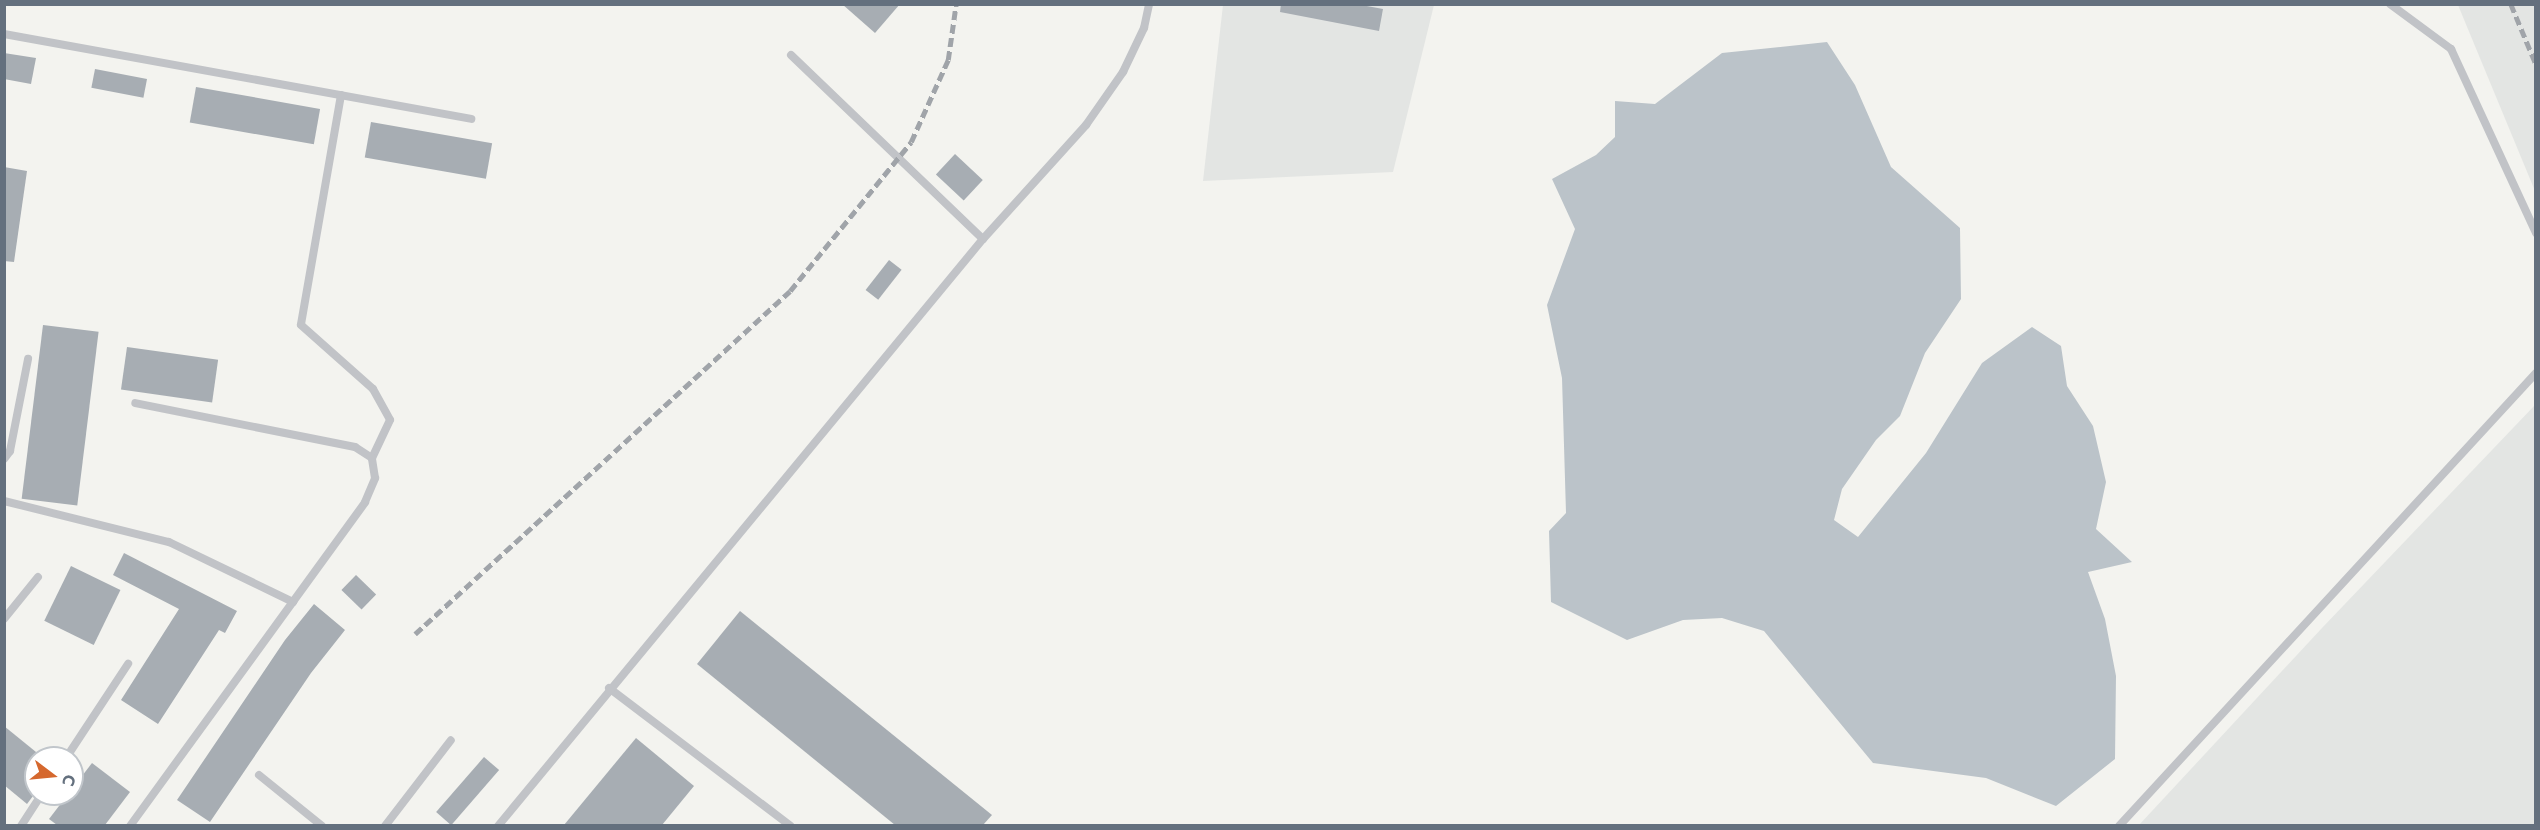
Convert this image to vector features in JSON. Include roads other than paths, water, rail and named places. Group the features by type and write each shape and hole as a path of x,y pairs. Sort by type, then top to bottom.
{"lane":[{"path":"498,825 609,688 983,239 1086,125 1123,72 1144,28 1149,4"},
{"path":"2390,4 2451,49 2535,232"},
{"path":"4,34 471,119"},
{"path":"791,55 983,239"},
{"path":"130,825 364,502 375,478 372,458 390,420 373,389 301,325 340,96"},
{"path":"4,459 10,451 28,359"},
{"path":"2119,825 2535,373"},
{"path":"135,403 355,447 372,458"},
{"path":"4,501 169,542 293,602"},
{"path":"4,619 38,577"},
{"path":"74,746 128,664"},
{"path":"609,688 791,825"},
{"path":"385,825 451,740"},
{"path":"259,775 322,825"},
{"path":"21,825 34,806"}],"railway":[{"path":"415,634 790,291 911,142 948,60 956,4"},
{"path":"2511,4 2536,64"}]}
